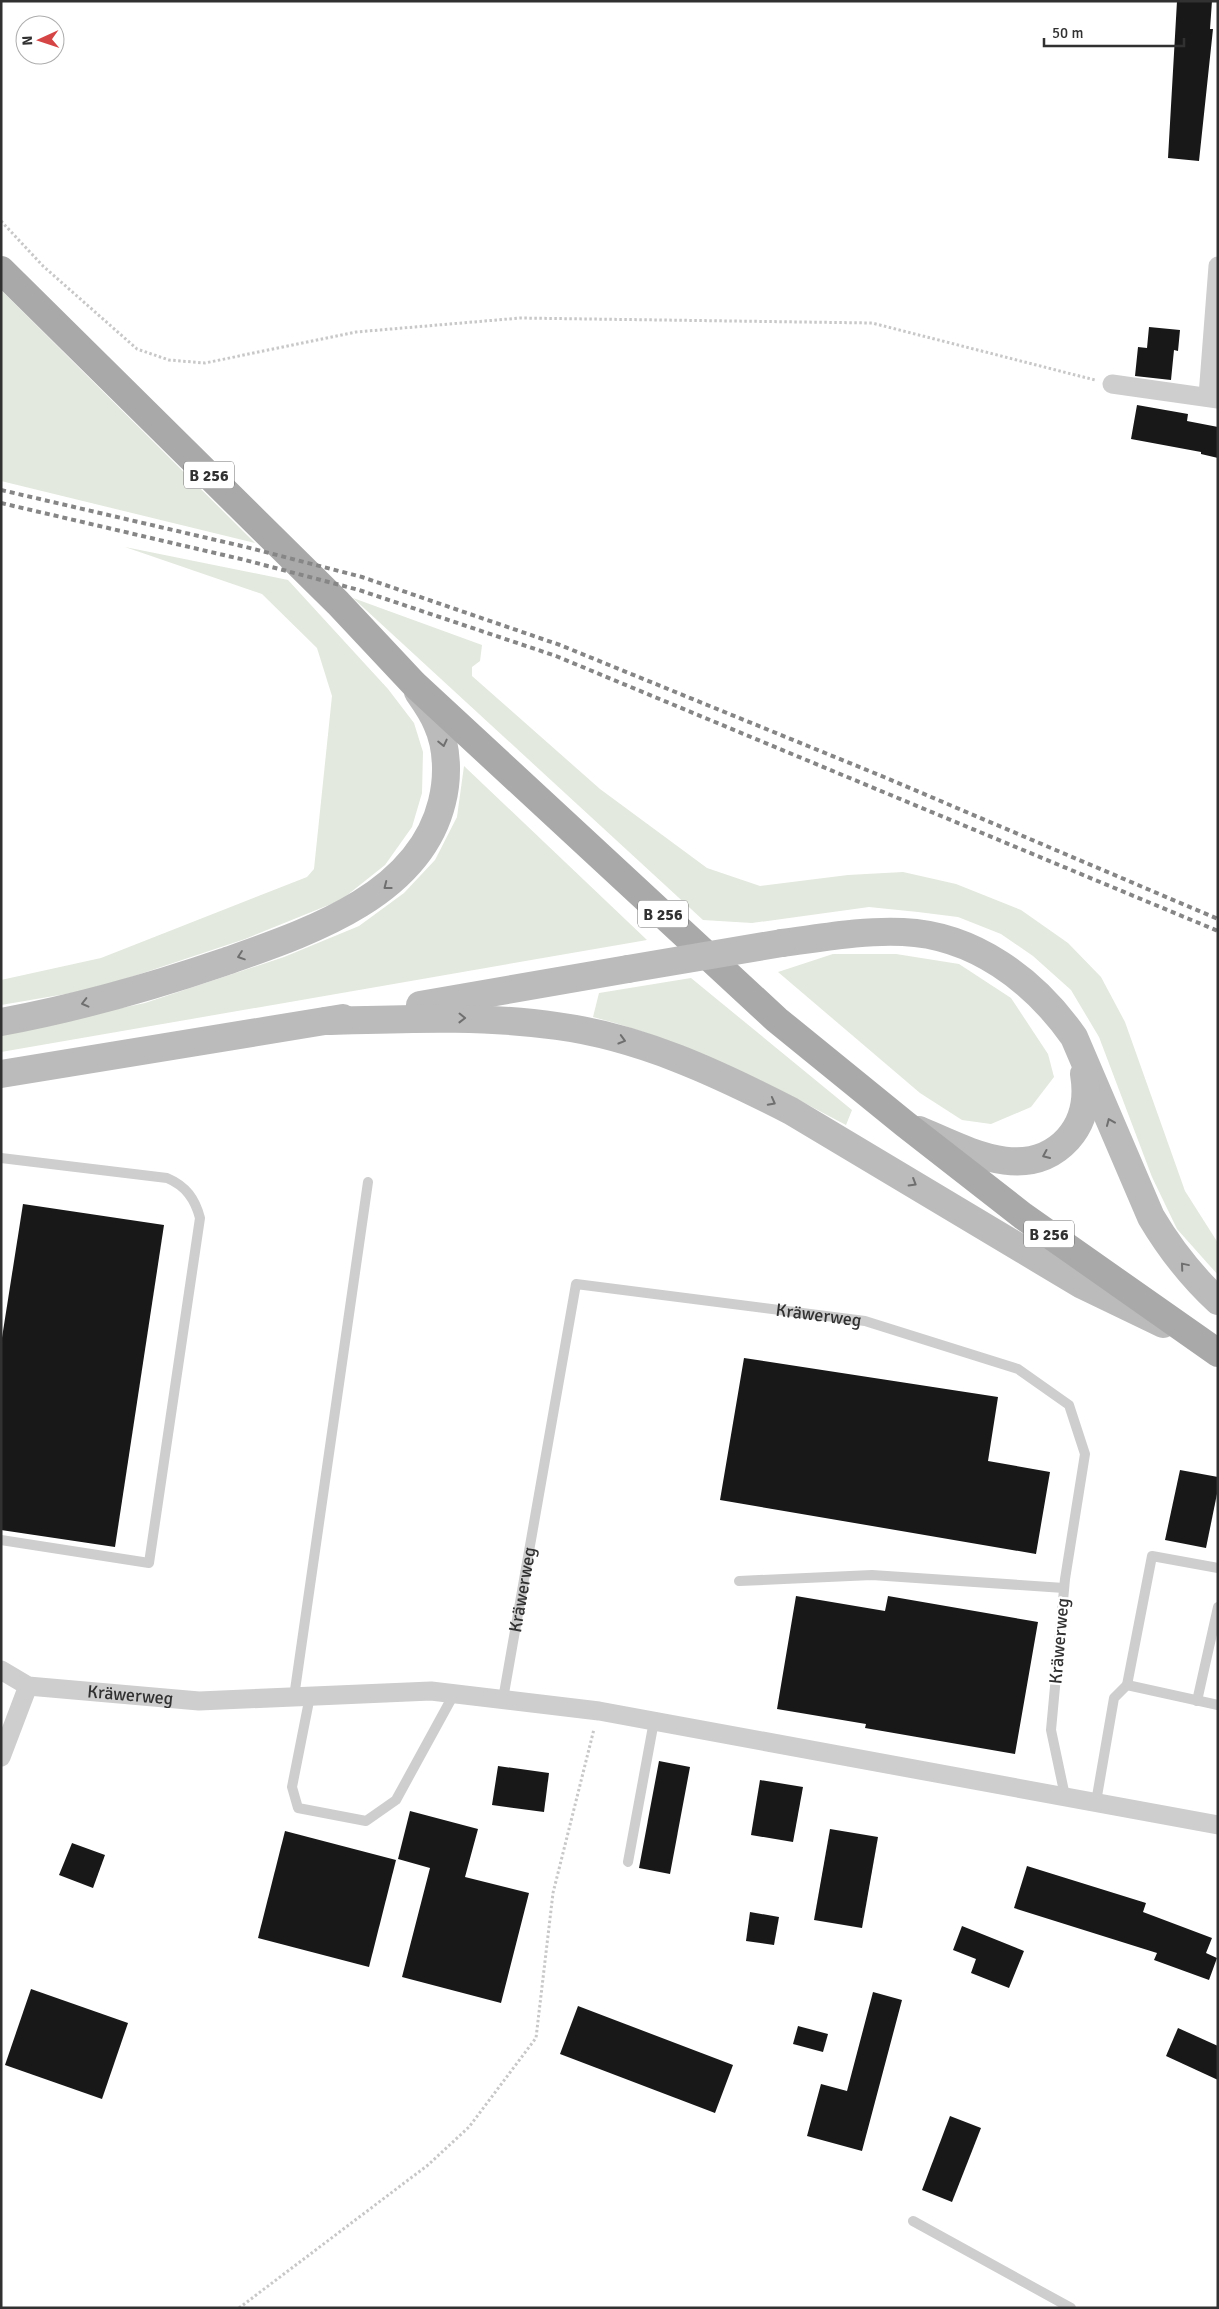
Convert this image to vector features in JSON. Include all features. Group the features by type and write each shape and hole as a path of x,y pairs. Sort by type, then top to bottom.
{"main road":[{"name":"B 256","path":"1,270 338,603 414,684 777,1020 905,1124 1023,1216 1207,1346"},
{"path":"1,1022 41,1014 154,985 250,953 306,930 351,908 393,881 420,852 431,833 440,813 445,791 444,746 437,724 414,684"},
{"path":"1,1074 428,1004 782,943 879,932 904,932 950,940 970,947 1012,971 1059,1015 1074,1037 1151,1217 1166,1243 1186,1268 1218,1301"},
{"path":"326,1021 462,1018 510,1020 558,1026 604,1035 648,1048 694,1065 744,1087 791,1111 1082,1285 1207,1346"},
{"path":"905,1124 988,1158 1016,1162 1047,1156 1061,1147 1072,1135 1081,1120 1086,1106 1086,1088 1074,1037"}],"street":[{"path":"1112,384 1213,398 1218,266"},
{"name":"Kräwerweg","path":"1,1670 28,1686 199,1701 431,1691 599,1711 1218,1825"},
{"path":"1,1757 28,1686"}],"lane":[{"path":"1,1158 167,1178 180,1184 189,1193 197,1206 200,1218 149,1563 1,1540"},
{"path":"368,1182 302,1696 292,1787 298,1808 366,1821 396,1800 454,1694"},
{"name":"Kräwerweg","path":"503,1699 576,1284 864,1321 1018,1369 1069,1405 1085,1454 1064,1588 1051,1730 1064,1796"},
{"path":"1096,1802 1114,1698 1127,1685 1152,1556 1218,1568"},
{"path":"739,1581 872,1575 1064,1588"},
{"path":"1197,1701 1218,1607"},
{"path":"1127,1685 1218,1705"},
{"path":"628,1862 654,1721"},
{"path":"913,2221 1071,2308"}],"path":[{"path":"1,221 43,266 137,349 169,360 205,363 356,332 520,318 872,322 1112,384"},
{"path":"240,2308 428,2165 469,2127 536,2038 553,1892 599,1711"}],"shaded area":[{"path":"1,290 255,543 1,481"},
{"path":"125,547 288,580 388,689 414,723 423,752 422,793 412,827 385,865 341,900 245,939 95,989 1,1005 1,980 101,958 307,877 314,869 332,696 317,648 262,594"},
{"path":"353,598 482,645 480,661 472,667 472,676 600,789 707,868 760,886 848,875 903,872 956,884 1021,910 1068,943 1101,977 1125,1022 1185,1191 1218,1243 1218,1275 1177,1229 1152,1177 1099,1037 1071,990 1033,956 1001,934 958,917 918,912 869,907 752,923 703,920"},
{"path":"464,766 647,940 1,1052 1,1034 145,1003 284,957 359,926 404,893 435,860 457,817"},
{"path":"833,954 896,954 959,964 1011,998 1048,1054 1054,1077 1031,1107 991,1124 962,1120 920,1093 778,972"},
{"path":"691,978 852,1110 846,1125 723,1063 660,1038 593,1017 599,993"}],"building":[{"path":"1177,1 1212,1 1210,29 1213,29 1199,161 1168,158"},
{"path":"1149,327 1180,330 1178,351 1174,350 1171,380 1135,376 1138,347 1147,348"},
{"path":"1137,405 1188,414 1187,421 1218,427 1218,458 1201,454 1201,452 1131,439"},
{"path":"23,1204 164,1225 115,1547 1,1530 1,1344"},
{"path":"744,1358 998,1397 988,1461 1050,1472 1036,1554 720,1500"},
{"path":"1180,1470 1218,1477 1218,1489 1206,1548 1165,1540"},
{"path":"796,1596 885,1611 888,1596 1038,1622 1015,1754 865,1728 866,1724 777,1709"},
{"path":"659,1761 690,1767 670,1874 639,1868"},
{"path":"498,1766 549,1773 544,1812 492,1805"},
{"path":"760,1780 803,1787 793,1842 751,1835"},
{"path":"410,1811 478,1829 465,1877 529,1893 501,2003 402,1977 430,1868 398,1859"},
{"path":"830,1829 878,1837 862,1928 814,1920"},
{"path":"285,1831 396,1860 369,1967 258,1938"},
{"path":"72,1843 105,1855 93,1888 59,1875"},
{"path":"1027,1866 1146,1903 1143,1912 1212,1938 1206,1953 1217,1958 1209,1980 1154,1960 1157,1953 1014,1908"},
{"path":"750,1912 779,1917 774,1945 746,1941"},
{"path":"962,1926 1024,1951 1009,1988 971,1973 976,1959 953,1950"},
{"path":"31,1989 128,2023 102,2099 5,2065"},
{"path":"873,1992 902,2000 862,2151 807,2136 821,2084 847,2091"},
{"path":"578,2006 733,2065 715,2113 560,2054"},
{"path":"798,2026 828,2034 823,2052 793,2044"},
{"path":"1178,2028 1218,2046 1218,2080 1166,2056"},
{"path":"950,2116 981,2128 952,2202 922,2190"}],"railway":[{"path":"1,490 246,547 362,577 560,645 884,777 1218,919"},
{"path":"1,503 245,560 359,590 556,656 1218,931"}]}
